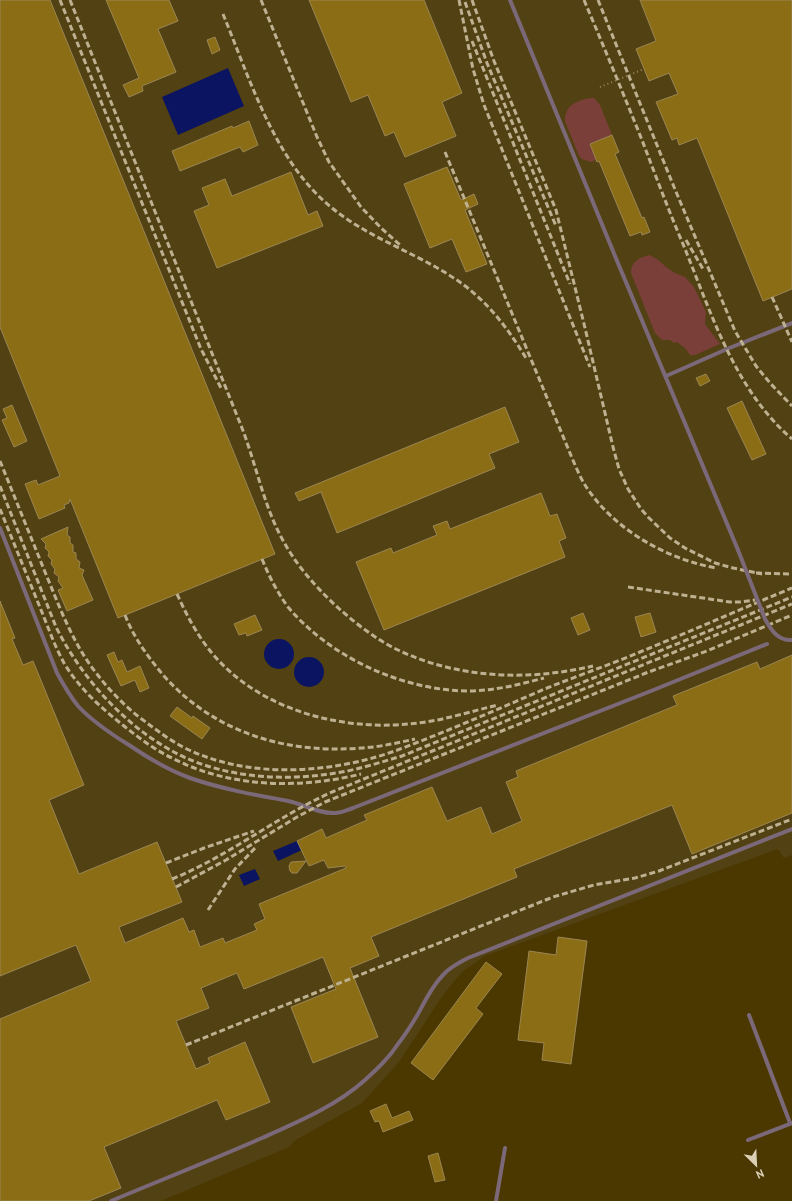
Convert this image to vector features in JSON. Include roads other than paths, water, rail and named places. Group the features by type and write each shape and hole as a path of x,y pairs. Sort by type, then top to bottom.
{"lane":[{"path":"510,0 738,550 765,619 771,629 781,638 792,640"},
{"path":"666,376 727,349 792,323"},
{"path":"0,528 57,673 77,705 87,715 113,735 146,756 161,765 188,777 292,802 328,813 335,813 353,808 767,644"},
{"path":"111,1201 294,1124 331,1104 364,1081 388,1058 398,1046 431,990 446,972 461,962 549,925 792,829"},
{"path":"748,1140 791,1123 749,1015"},
{"path":"496,1201 505,1148"}],"railway":[{"path":"60,0 201,349 221,388"},
{"path":"70,0 242,428 266,502 285,544 302,569 314,584 335,605 365,630 389,646 421,660 470,672 519,675 569,671 593,666"},
{"path":"261,0 317,137 329,162 361,207 400,245"},
{"path":"459,0 473,69 484,105 590,367"},
{"path":"472,0 494,61 556,210 613,447 619,469 628,489 648,517 670,538 685,548 715,563 762,574"},
{"path":"584,0 642,140 714,322 726,348 754,397 772,419 792,439"},
{"path":"598,0 674,187 735,331 756,366 792,406"},
{"path":"465,2 487,63 556,226"},
{"path":"223,14 264,114 290,161 306,182 324,201 356,225 427,262 461,283 480,299 497,317 526,358"},
{"path":"472,41 570,284"},
{"path":"445,152 572,458 585,485 610,515 642,540 678,557 697,564 716,568"},
{"path":"686,240 703,269"},
{"path":"772,297 792,342"},
{"path":"0,461 45,572 74,638 88,662 116,697 139,717 175,743 210,758 253,768 276,770 321,768 365,760 401,749 547,688 628,657 792,588"},
{"path":"0,486 56,627 67,647 94,686 128,720 146,735 166,747 186,758 220,770 256,776 293,777 329,774 348,771 402,756 792,597"},
{"path":"0,509 64,663 76,681 99,705 153,748 194,768 241,780 265,783 314,782 361,774"},
{"path":"262,559 267,572 284,601 305,625 324,641 368,667 392,677 417,684 442,689 467,691 506,687 544,678"},
{"path":"756,573 792,574"},
{"path":"628,587 730,602 755,600"},
{"path":"177,594 200,637 219,661 239,679 261,694 285,706 311,715 337,721 391,725 438,720 498,705"},
{"path":"172,879 193,870 291,813 332,792 792,604"},
{"path":"125,615 133,632 152,662 184,696 206,712 229,725 254,736 279,743 333,749 388,745 415,739"},
{"path":"176,887 226,860 297,817 325,802 646,673 707,651 792,615"},
{"path":"186,1045 553,897 594,885 635,878 659,871 792,819"},
{"path":"166,863 254,831"},
{"path":"208,910 235,869 257,846"}]}
